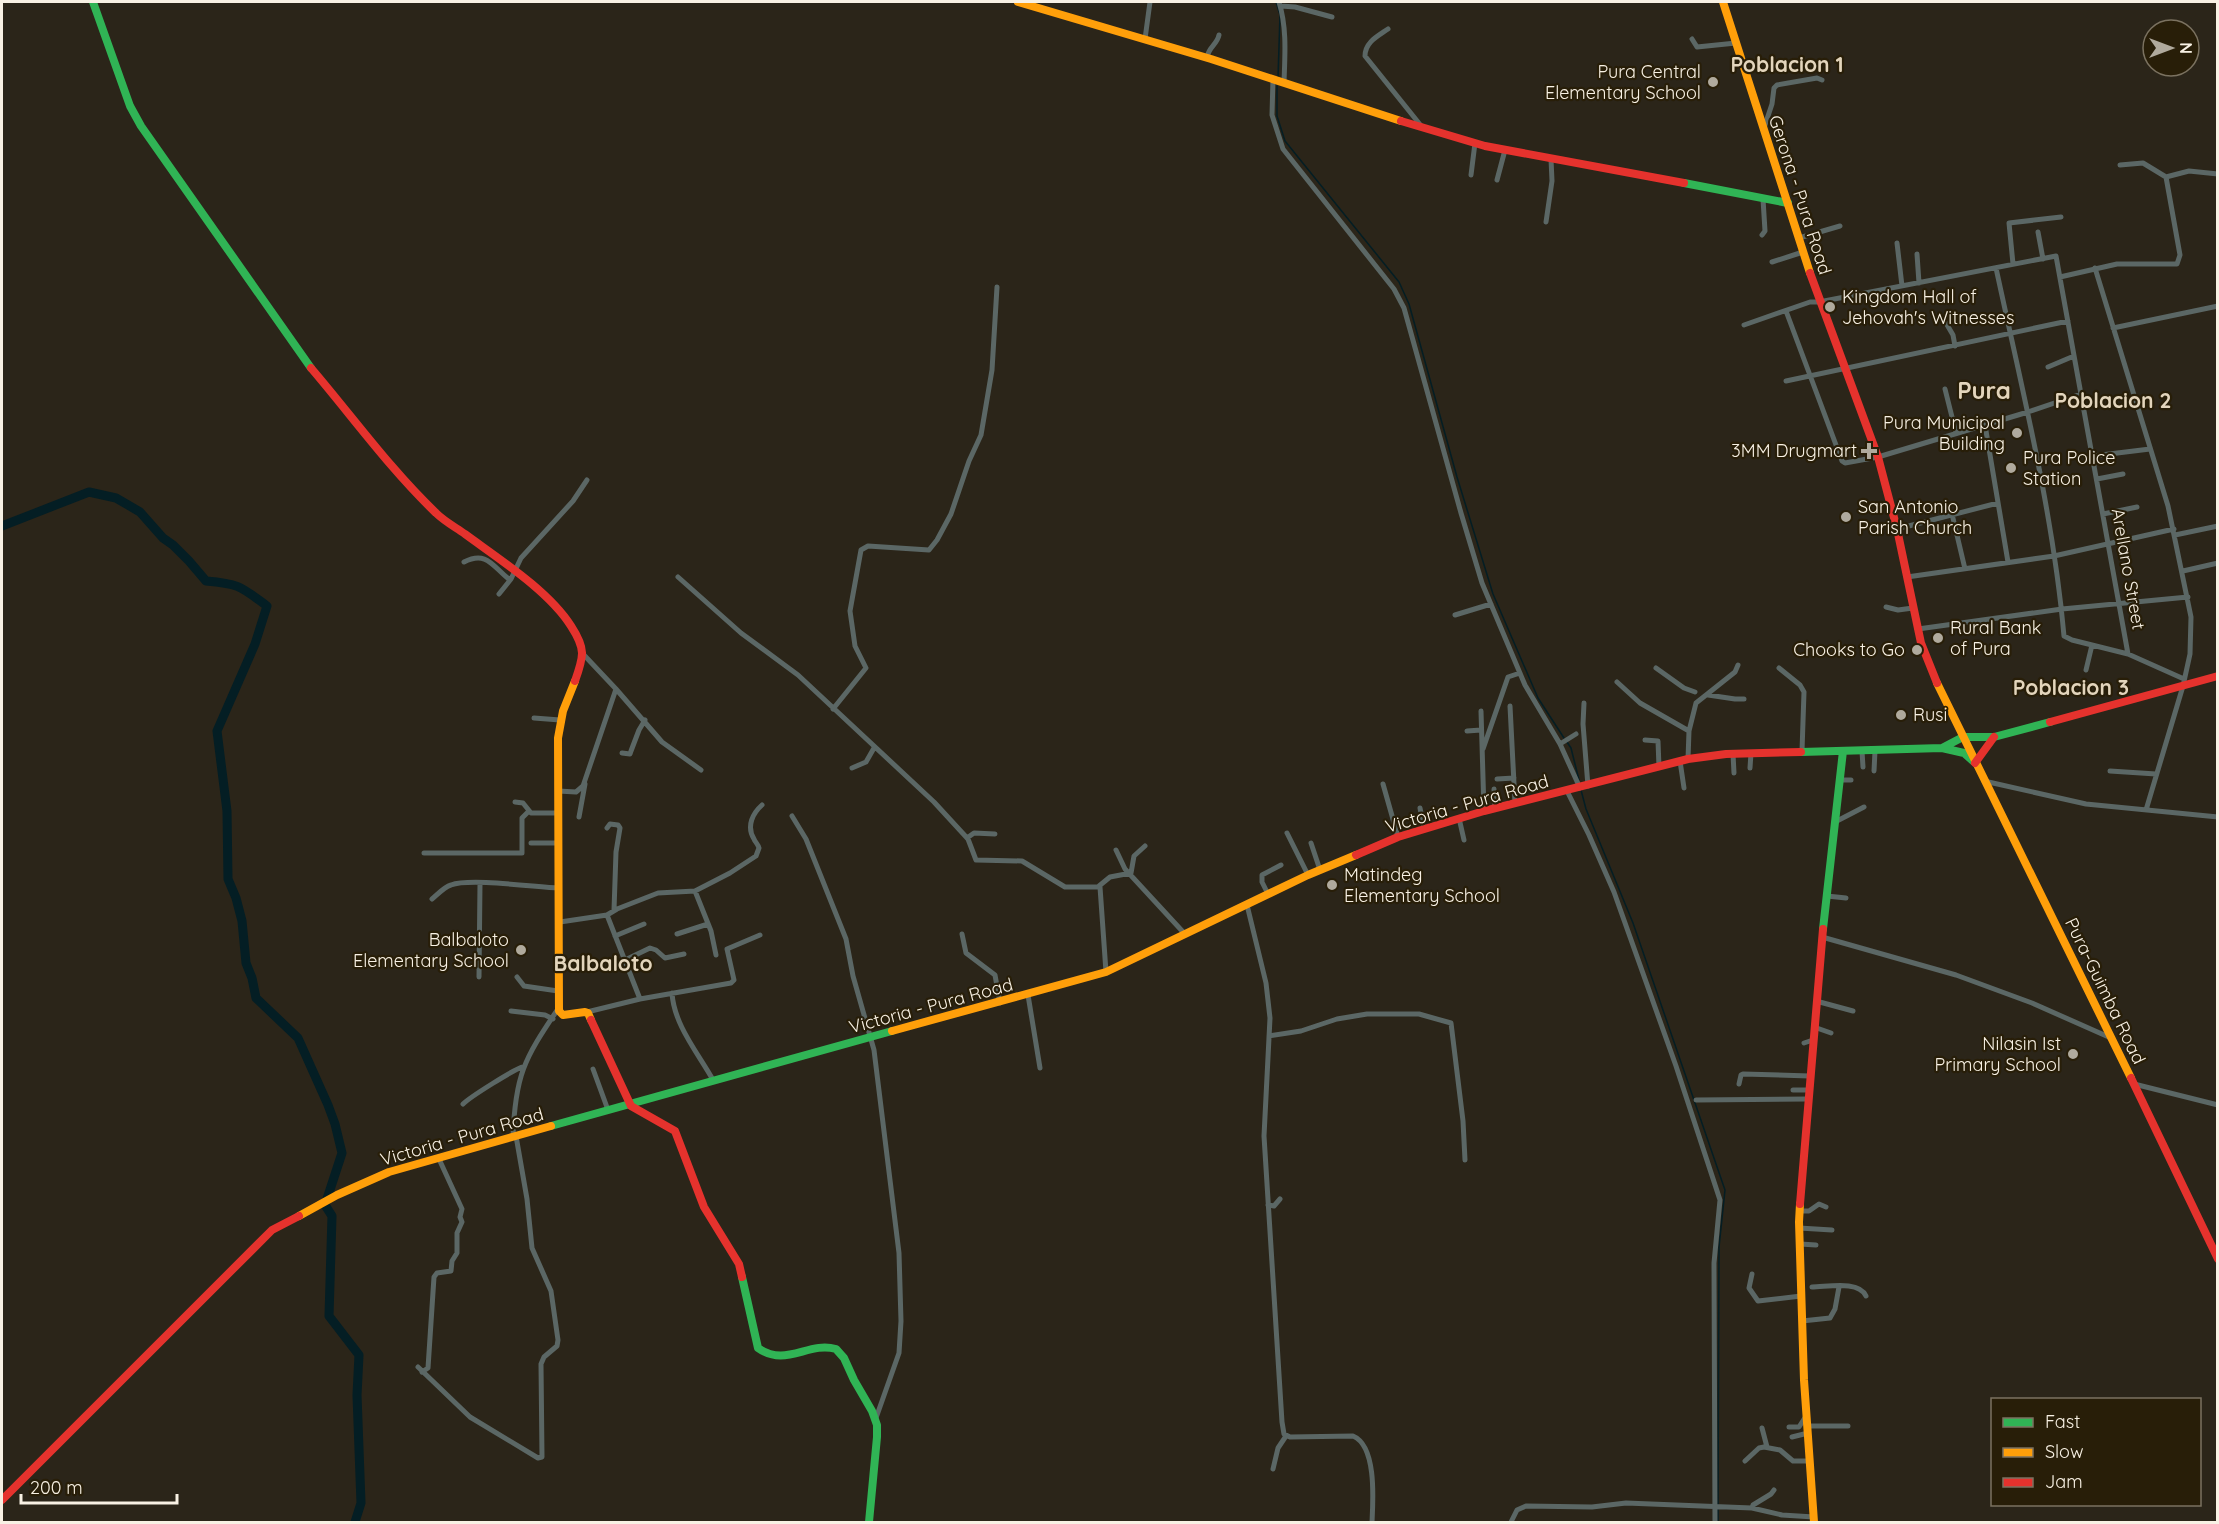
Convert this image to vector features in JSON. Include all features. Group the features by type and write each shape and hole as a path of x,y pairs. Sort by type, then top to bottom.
{"main road":[{"path":"93,2 130,106 141,126 310,366 417,493 454,528 515,571 567,620 580,641 584,655 560,720 558,738 560,922 558,991 561,1012 587,1012 630,1104 638,1111 675,1131 704,1207 739,1264 758,1348 766,1354 775,1356 831,1348 841,1353 858,1389 876,1418 875,1464 869,1522"},
{"path":"1018,2 1043,5 1422,128 1475,143 1788,203"},
{"name":"Gerona - Pura Road","path":"1724,2 1819,302 1878,457 1897,529 1921,644 1963,737"},
{"path":"1963,737 1994,737 2183,682 2217,676"},
{"name":"Victoria - Pura Road","path":"2,1500 272,1230 337,1195 388,1172 1106,972 1308,875 1398,837 1484,811 1684,760 1751,753 1942,748 1963,737"},
{"name":"Pura-Guimba Road","path":"1963,737 2217,1259"},
{"path":"1942,748 1964,753 1975,763 1994,737"},
{"path":"1814,1520 1806,1416 1799,1228 1809,1095 1809,1042 1814,1027 1843,751"}],"street":[{"path":"1145,39 1150,2"},
{"path":"1284,82 1286,36 1280,4 1332,17"},
{"path":"1388,29 1370,43 1365,56 1422,128"},
{"path":"1207,58 1210,48 1217,42 1219,35"},
{"path":"1692,39 1696,47 1736,43"},
{"path":"1273,78 1272,115 1283,149 1388,280 1404,308 1467,535 1491,604 1520,673 1584,787"},
{"path":"1763,130 1771,109 1774,88 1777,85 1817,78 1822,80"},
{"path":"1471,175 1475,143"},
{"path":"1497,180 1505,150"},
{"path":"1546,222 1552,181 1551,159"},
{"path":"2120,165 2143,163 2166,177 2189,171 2216,174 2217,166"},
{"path":"1744,325 1810,302 2056,256 2060,277 2117,264 2174,265 2179,262 2180,255 2166,177"},
{"path":"1762,235 1765,231 1763,199"},
{"path":"2013,264 2009,223 2061,217"},
{"path":"1799,238 1840,226"},
{"path":"2038,232 2043,259"},
{"path":"1897,243 1902,286"},
{"path":"1772,262 1803,252"},
{"path":"1917,254 1919,283"},
{"path":"1995,268 2028,412 2066,638 2128,654 2183,682"},
{"path":"2095,268 2175,532 2191,616 2190,654 2146,810"},
{"name":"Arellano Street","path":"2060,277 2128,654"},
{"path":"833,709 866,668 855,646 850,611 861,550 868,546 929,550 951,514 971,455 981,435 992,370 997,287"},
{"path":"2113,328 2217,306"},
{"path":"1786,311 1842,461 1846,463 1878,457 2081,394"},
{"path":"1786,381 2068,321"},
{"path":"1946,323 1955,346"},
{"path":"2048,367 2074,356"},
{"path":"1945,389 1956,433"},
{"path":"1985,425 2008,562"},
{"path":"2093,456 2150,449"},
{"path":"2097,479 2123,474"},
{"path":"499,594 510,580 521,558 573,501 587,480"},
{"path":"1897,529 1998,503"},
{"path":"2103,514 2138,507"},
{"path":"1952,514 1965,569"},
{"path":"1907,577 2054,556 2109,544 2217,526"},
{"path":"464,562 479,557 485,558 510,580"},
{"path":"2182,572 2217,563"},
{"path":"678,578 741,633 791,670 938,806 967,838 976,860 1019,861 1065,887 1099,886 1110,876 1132,872 1131,863 1134,856 1145,846"},
{"path":"1918,629 2062,609 2188,597"},
{"path":"1455,615 1491,604"},
{"path":"1886,607 1898,610 1913,608"},
{"path":"2086,670 2092,645"},
{"path":"584,655 645,720 662,742 701,770"},
{"path":"1696,703 1735,672 1738,665"},
{"path":"1656,668 1684,688 1695,689 1696,703 1684,760 1684,788"},
{"path":"1779,668 1800,685 1803,692 1802,751"},
{"path":"1482,752 1508,677 1520,673"},
{"path":"1617,682 1640,703 1689,731"},
{"path":"558,791 580,790 616,689"},
{"path":"1708,695 1744,699"},
{"path":"1584,703 1584,787"},
{"path":"1510,706 1515,803"},
{"path":"1480,711 1484,811"},
{"path":"534,718 560,720"},
{"path":"622,753 630,754 645,720"},
{"path":"1467,731 1481,730"},
{"path":"1560,744 1575,734"},
{"path":"1645,740 1658,741 1659,767"},
{"path":"852,768 866,762 874,748"},
{"path":"1862,751 1863,767"},
{"path":"1874,771 1875,751"},
{"path":"1750,768 1751,753"},
{"path":"1733,754 1734,773"},
{"path":"579,817 587,771"},
{"path":"2110,771 2156,774"},
{"path":"1497,779 1514,778"},
{"path":"1840,780 1851,780"},
{"path":"1984,781 2086,804 2217,817"},
{"path":"1383,783 1398,837"},
{"path":"1494,789 1495,808"},
{"path":"1567,791 1614,892 1719,1195 1721,1205 1714,1263 1715,1522"},
{"path":"515,802 523,803 533,814 559,813"},
{"path":"560,922 607,915 614,910 658,893 695,891 730,873 756,856 759,848 753,837 751,822 753,814 762,804"},
{"path":"1835,822 1864,807"},
{"path":"1420,808 1424,828"},
{"path":"424,854 522,853 522,818 529,811"},
{"path":"792,816 806,839 846,939 853,976 872,1038 899,1246 901,1321 899,1353 876,1418"},
{"path":"1459,818 1464,840"},
{"path":"607,828 610,824 618,825 620,828 616,852 614,910"},
{"path":"967,838 974,832 994,834"},
{"path":"1287,834 1308,875"},
{"path":"531,843 559,843"},
{"path":"1311,843 1320,870"},
{"path":"1116,850 1120,862 1128,873 1184,933"},
{"path":"1268,894 1262,882 1262,875 1281,865"},
{"path":"432,899 452,884 480,883 559,888"},
{"path":"479,977 480,883"},
{"path":"1099,886 1102,894 1106,972"},
{"path":"695,891 708,924 716,956"},
{"path":"1827,896 1846,898"},
{"path":"1247,904 1266,982 1270,1018 1264,1136 1278,1378 1282,1422 1286,1436 1278,1448 1273,1469"},
{"path":"607,915 640,999"},
{"path":"615,936 644,924"},
{"path":"677,934 708,924"},
{"path":"962,934 966,953 995,975 1000,1003"},
{"path":"587,1012 640,999 734,982 727,949 760,935"},
{"path":"1822,937 1956,975 2032,1003 2111,1038"},
{"path":"625,960 650,948 665,958 684,954"},
{"path":"517,977 524,986 558,991"},
{"path":"672,993 675,1012 688,1039 713,1080"},
{"path":"1028,995 1041,1068"},
{"path":"1816,1001 1853,1011"},
{"path":"511,1011 540,1014 552,1020"},
{"path":"418,1367 470,1416 538,1458 542,1457 542,1364 544,1357 557,1346 558,1340 551,1290 532,1248 527,1199 515,1137 515,1098 523,1067 539,1036 561,1012"},
{"path":"1269,1036 1301,1031 1337,1019 1367,1014 1419,1014 1450,1023 1463,1121 1465,1160"},
{"path":"1814,1027 1831,1033"},
{"path":"463,1104 506,1077 516,1068 523,1067"},
{"path":"593,1069 608,1110"},
{"path":"1739,1084 1743,1074 1810,1076"},
{"path":"2133,1084 2217,1104"},
{"path":"1793,1090 1809,1095"},
{"path":"1696,1100 1809,1095"},
{"path":"423,1372 429,1365 434,1277 436,1273 452,1271 452,1261 457,1253 457,1233 462,1222 460,1217 462,1209 439,1158"},
{"path":"1268,1205 1274,1206 1280,1199"},
{"path":"1800,1211 1809,1211 1818,1204 1826,1207"},
{"path":"1799,1228 1832,1230"},
{"path":"1800,1244 1816,1245"},
{"path":"1752,1274 1749,1288 1758,1301 1801,1296"},
{"path":"1812,1287 1857,1287 1865,1292 1866,1296"},
{"path":"1802,1321 1830,1318 1835,1309 1839,1287"},
{"path":"1789,1427 1799,1426 1806,1416"},
{"path":"1792,1437 1808,1430 1848,1426"},
{"path":"1762,1428 1767,1447"},
{"path":"1286,1436 1353,1436 1361,1441 1371,1467 1372,1522"},
{"path":"1745,1461 1759,1448 1767,1447 1780,1450 1793,1461 1810,1461"},
{"path":"1752,1508 1774,1490"},
{"path":"1511,1522 1514,1513 1520,1508 1535,1505 1592,1507 1626,1503 1752,1508 1814,1520"},
{"path":"1782,1515 1783,1522"}],"waterway":[{"path":"1276,2 1280,15 1278,78"},
{"path":"1277,86 1277,116 1285,141 1399,282 1409,304 1457,477 1493,594 1538,698 1564,738"},
{"path":"2,526 89,492 116,498 140,512 206,581 239,587 267,606 255,644 217,731 227,811 228,879 242,921 246,963 256,998 298,1038 328,1105 342,1153 325,1205 332,1216 329,1316 359,1355 357,1395 361,1503 355,1522"},
{"path":"1567,742 1571,748 1579,780"},
{"path":"1581,790 1586,809 1633,923 1725,1190 1719,1247 1718,1504"},
{"path":"1718,1508 1718,1522"}],"traffic: fast":[{"path":"93,2 130,106 141,126 311,368"},
{"path":"1684,183 1788,203"},
{"path":"1801,752 1942,748 1963,737 1994,737 2050,722"},
{"path":"1942,748 1964,753 1973,761"},
{"path":"1823,929 1843,751"},
{"path":"551,1126 892,1031"},
{"path":"742,1277 758,1348 778,1355 788,1355 816,1348 836,1349 844,1358 872,1411 877,1425 877,1437 869,1522"}],"traffic: slow":[{"path":"1018,2 1211,59 1401,121"},
{"path":"1723,2 1810,273"},
{"path":"575,681 563,711 558,738 559,1011 563,1015 585,1012 591,1020"},
{"path":"1937,683 2131,1078"},
{"path":"892,1031 1106,972 1308,875 1356,855"},
{"path":"299,1216 337,1195 389,1172 551,1126"},
{"path":"1800,1204 1804,1380 1814,1522"}],"traffic: jam":[{"path":"1401,121 1485,146 1684,183"},
{"path":"1810,273 1878,457 1897,529 1921,643 1937,683"},
{"path":"311,368 387,460 436,513 522,576 562,613 576,634 581,647 582,659 575,681"},
{"path":"2050,722 2218,676"},
{"path":"1975,763 1994,737"},
{"path":"1356,855 1398,837 1484,811 1688,759 1726,754 1801,752"},
{"path":"1800,1204 1823,929"},
{"path":"591,1020 631,1106 675,1131 704,1207 739,1264 742,1277"},
{"path":"2131,1078 2218,1259"},
{"path":"2,1500 272,1230 299,1216"}],"place":[{"name":"Pura Central Elementary School","path":"1713,82"},
{"name":"Kingdom Hall of Jehovah's Witnesses","path":"1830,307"},
{"name":"Pura Municipal Building","path":"2017,433"},
{"name":"3MM Drugmart","path":"1869,451"},
{"name":"Pura Police Station","path":"2011,468"},
{"name":"San Antonio Parish Church","path":"1846,517"},
{"name":"Rural Bank of Pura","path":"1938,638"},
{"name":"Chooks to Go","path":"1917,650"},
{"name":"Rusi","path":"1901,715"},
{"name":"Matindeg Elementary School","path":"1332,885"},
{"name":"Balbaloto Elementary School","path":"521,950"},
{"name":"Nilasin Ist Primary School","path":"2073,1054"}],"district":[{"name":"Poblacion 1","path":"1787,65"},
{"name":"Pura","path":"1984,391"},
{"name":"Poblacion 2","path":"2113,401"},
{"name":"Poblacion 3","path":"2071,688"},
{"name":"Balbaloto","path":"603,964"}]}
